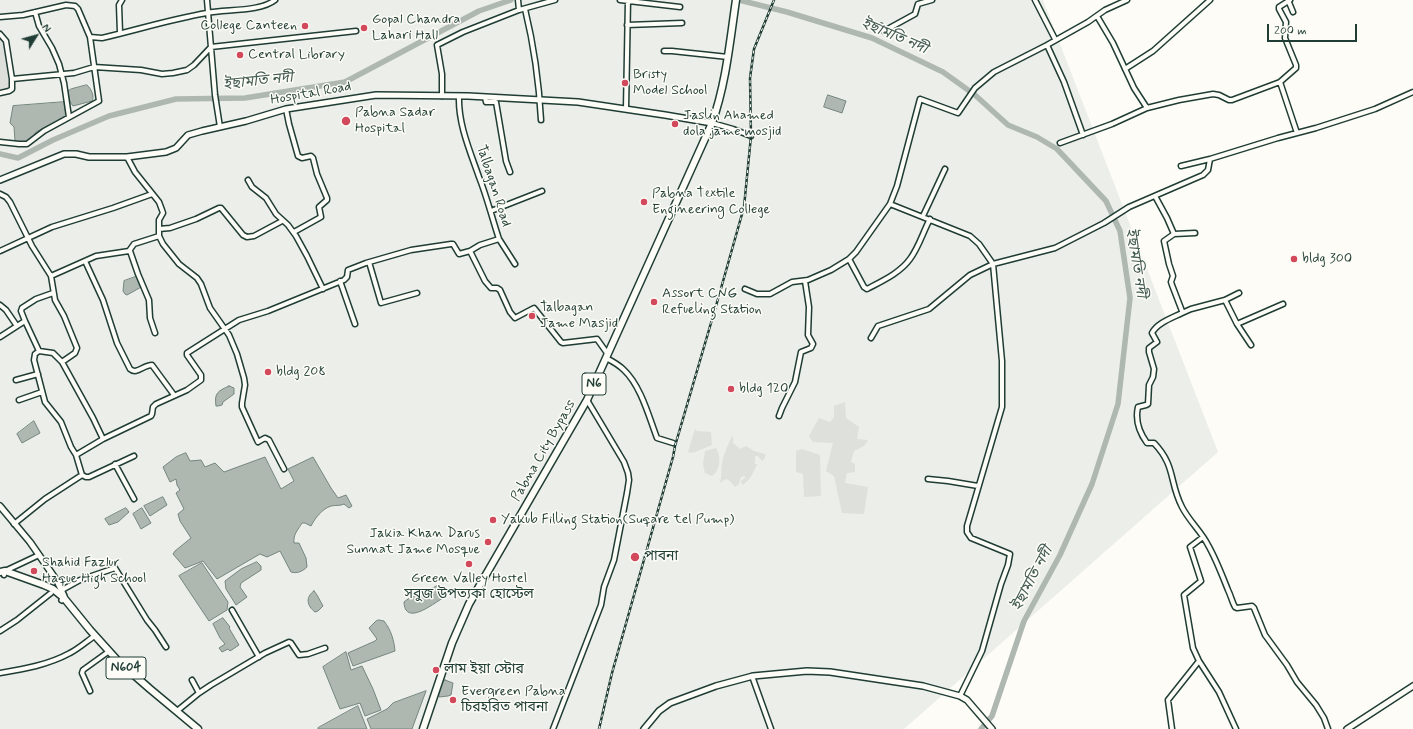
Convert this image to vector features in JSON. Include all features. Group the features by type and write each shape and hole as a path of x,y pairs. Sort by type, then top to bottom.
{"highway":[{"name":"Pabna City Bypass","path":"423,729 452,643 469,604 587,400 712,123 721,93 736,0"},
{"name":"N604","path":"2,573 51,592 63,599 93,636 131,676 193,729"},
{"name":"N604","path":"2,573 44,585 55,591 118,661 198,729"}],"main road":[{"name":"Hospital Road","path":"0,180 64,154 76,154 89,157 127,157 171,150 176,148 188,135 220,126 246,121 286,109 376,95 459,96 578,102 712,123"},
{"path":"0,506 39,555 62,590 63,599"},
{"path":"644,729 659,711 670,703 716,686 752,676 807,671 830,672 923,686 960,696 967,700 992,728"},
{"path":"1347,729 1413,686"}],"street":[{"path":"0,142 27,144 44,131 99,101 90,37 82,16 75,6 75,0"},
{"path":"120,33 119,11 122,0"},
{"path":"207,0 215,95 220,126"},
{"path":"90,37 102,38 208,13 260,6 276,0"},
{"path":"442,96 442,74 437,45 464,32 519,10 555,0"},
{"path":"620,0 680,7"},
{"path":"626,109 628,0"},
{"path":"881,26 884,31 915,14 918,4 932,0"},
{"path":"1035,0 1055,40"},
{"path":"745,289 757,294 770,294 795,281 805,281 831,270 849,259 865,240 890,204 897,186 920,99 958,113 975,88 994,72 1047,45 1105,10 1127,0"},
{"path":"1125,69 1153,51 1210,0"},
{"path":"1060,143 1112,124 1147,108 1213,94 1232,100 1280,82 1296,68 1285,38 1286,22 1279,9 1289,0 1293,12"},
{"path":"518,1 519,10"},
{"path":"0,17 35,12 66,5 75,6"},
{"path":"525,9 532,36 539,86 541,120"},
{"path":"35,12 39,26 52,48 61,74 67,98 69,117"},
{"path":"1097,16 1113,43 1134,88 1147,108"},
{"path":"627,25 682,23"},
{"path":"12,80 74,73 94,68 141,70 162,74 172,74 187,70 194,65 211,47 356,30"},
{"path":"0,34 6,41 12,80 12,89 9,92 0,93"},
{"path":"1047,45 1064,82 1083,135"},
{"path":"664,51 728,57"},
{"path":"1280,82 1297,133"},
{"path":"1181,166 1316,128 1375,109 1413,92"},
{"name":"Talbagan Road","path":"459,96 464,132 499,239 480,245 470,251"},
{"path":"485,97 486,102 496,102 506,161 510,172"},
{"path":"286,109 290,131 298,156 300,158 311,156 313,158 317,174 327,198 327,200 319,207 321,217 294,232"},
{"path":"712,123 740,131 751,136"},
{"path":"127,157 134,172 159,202 163,214 159,220 159,236 178,264 197,278 201,284 210,308 226,329 237,354 244,378 245,385 242,407 258,442 265,438 268,440 284,469"},
{"path":"871,338 878,326 929,309 970,275 993,264 1055,248 1120,212 1203,175 1208,170 1210,159"},
{"path":"922,216 945,169"},
{"path":"248,180 252,187 266,198 282,221 294,232 302,245 323,289"},
{"path":"491,211 542,191"},
{"path":"0,194 6,197 10,202 28,239 51,276 55,300 64,316 77,348 76,353 62,362"},
{"path":"0,251 52,227 152,194"},
{"path":"1155,196 1174,234"},
{"path":"890,204 970,236 979,244 993,264 1002,361 1002,407 978,486 967,526 967,532 971,538 1010,554 982,651 960,696"},
{"path":"159,229 196,220 219,208 221,208 243,235 247,237 254,236 282,221"},
{"path":"849,259 864,287 867,289 892,275 907,263 930,219"},
{"path":"1182,313 1181,306 1171,282 1173,276 1164,241 1174,234 1195,233"},
{"path":"155,333 150,318 149,300 130,251 134,244 159,236"},
{"path":"499,239 515,264"},
{"path":"76,455 103,439 151,416 154,405 187,390 198,383 202,379 201,374 187,353 239,320 268,311 340,282 347,277 348,270 369,262 411,250 451,244 459,254 470,251 490,288 497,288 500,290 510,312 515,318 534,308 560,342 563,343 597,339 606,355 625,370 632,380 648,414 657,438 673,443"},
{"path":"51,276 96,256 130,251"},
{"path":"85,261 103,300 116,343 130,369 133,372 137,372 147,366 152,365 174,395"},
{"path":"369,262 381,303 417,293"},
{"path":"779,416 795,382 801,352 811,348 813,344 808,335 809,307 805,281"},
{"path":"340,282 355,324"},
{"path":"39,352 21,311 22,308 36,299 53,292"},
{"path":"1239,293 1225,300 1196,307 1182,313 1161,324 1154,330 1153,336 1157,342 1149,348 1154,369 1153,377 1149,385 1148,404 1138,407 1136,418 1141,435 1147,443 1154,443 1167,460 1175,489 1182,506 1211,551 1235,607 1252,606 1254,608 1265,635 1287,665 1297,682 1316,705 1324,718 1328,729"},
{"path":"1225,300 1251,345"},
{"path":"1238,324 1283,304"},
{"path":"0,305 6,310 17,326"},
{"path":"0,336 25,321"},
{"path":"82,475 76,455 71,447 61,422 47,405 42,392 34,356 39,352 53,353 62,362 103,439"},
{"path":"16,380 38,374"},
{"path":"19,400 42,392"},
{"path":"554,729 601,605 604,587 614,560 622,524 629,480 624,462 587,400"},
{"path":"82,475 89,477 114,464 134,456"},
{"path":"114,464 134,499"},
{"path":"14,524 45,499 82,475"},
{"path":"928,479 978,486"},
{"path":"1203,537 1190,547 1201,581 1184,595 1193,648 1199,661 1219,692 1236,729"},
{"path":"2,573 39,555"},
{"path":"62,590 80,580 115,568 147,620 166,647"},
{"path":"0,631 17,620 51,592"},
{"path":"232,610 259,657"},
{"path":"0,673 26,669 60,657 70,653 93,636"},
{"path":"177,711 199,693 259,657 289,642 299,655 308,654 325,648"},
{"path":"90,691 82,673 83,670 108,652"},
{"path":"1172,729 1168,700 1199,661"},
{"path":"752,676 771,729"},
{"path":"192,680 199,693"}],"shaded area":[{"path":"0,0 1043,0 1218,452 904,729 0,729"},
{"path":"0,39 2,39 10,89 0,91"},
{"path":"87,85 92,93 92,101 73,106 70,102 68,91"},
{"path":"828,95 846,101 842,113 824,107"},
{"path":"65,102 67,116 36,132 32,138 25,142 20,143 15,141 14,127 10,123 13,106"},
{"path":"138,276 143,286 127,295 125,294 123,291 124,281"},
{"path":"229,386 234,388 234,394 223,402 222,405 216,406 216,395 222,389"},
{"path":"845,402 846,418 859,427 857,439 868,440 864,446 854,451 851,462 855,464 855,472 847,473 845,483 868,487 864,514 842,513 834,476 826,471 833,443 813,442 809,436 819,418 830,422 834,417 834,406"},
{"path":"34,421 40,433 22,443 17,434"},
{"path":"696,429 696,431 711,432 712,445 693,453 688,452 694,432"},
{"path":"733,435 733,443 740,449 746,446 754,451 765,454 765,458 762,461 758,456 755,456 755,464 757,464 751,476 742,485 741,481 745,478 745,476 741,477 739,484 735,487 726,479 720,483 723,459"},
{"path":"716,448 719,455 719,467 712,476 705,473 703,464 705,451"},
{"path":"802,449 820,455 821,496 804,497 803,474 796,472 796,451"},
{"path":"186,453 190,461 201,460 205,467 215,463 224,472 265,457 281,489 294,481 288,469 313,457 338,498 346,495 352,506 349,508 344,504 331,506 319,514 311,526 302,523 294,537 294,543 299,543 306,558 307,567 302,571 295,573 291,572 280,551 267,557 260,554 217,579 203,561 185,568 173,554 191,538 180,521 178,514 184,509 176,493 180,490 176,479 170,482 163,467 176,457"},
{"path":"163,497 167,505 150,516 144,506"},
{"path":"126,508 129,512 118,522 109,525 105,519"},
{"path":"142,508 151,523 141,529 133,514"},
{"path":"257,562 261,566 261,570 241,583 240,587 247,597 236,605 226,589 225,581 241,569"},
{"path":"202,563 228,602 227,610 209,621 179,576"},
{"path":"439,585 445,596 443,598 427,608 414,613 409,613 404,602"},
{"path":"314,591 323,606 315,612 310,607 308,602 309,596"},
{"path":"223,618 230,627 229,628 239,645 230,651 228,649 222,652 219,648 225,644 220,638 213,624"},
{"path":"379,620 384,621 389,628 395,651 353,666 348,653 377,639 369,628"},
{"path":"346,652 351,670 362,666 381,710 365,716 360,703 340,709 323,667"},
{"path":"445,680 453,683 451,695 439,697 439,687"},
{"path":"426,691 412,729 371,729 367,719 387,709 393,703"},
{"path":"358,706 367,729 318,729 318,728"}],"waterway":[{"name":"ইছামতি নদী","path":"0,154 18,158 53,140 109,116 176,99 245,98 345,82 479,11 511,0"},
{"name":"ইছামতি নদী","path":"739,0 787,12 872,38 943,72 975,95 1008,125 1037,137 1057,149 1106,201 1120,231 1130,298 1118,404 1092,484 1060,555 1024,621 992,716 981,729"}],"railway":[{"path":"599,729 612,673 675,446 744,207 751,136 750,78 754,49 774,0"}],"place":[{"name":"College Canteen","path":"305,26"},
{"name":"Gopal Chandra Lahari Hall","path":"364,28"},
{"name":"Central Library","path":"240,55"},
{"name":"Bristy Model School","path":"625,83"},
{"name":"Pabna Sadar Hospital","path":"346,121"},
{"name":"Jaslin Ahamed dola jame mosjid","path":"675,124"},
{"name":"Pabna Textile Engineering College","path":"644,202"},
{"name":"bldg 300","path":"1294,259"},
{"name":"Assort CNG Refueling Station","path":"654,302"},
{"name":"Talbagan Jame Masjid","path":"532,316"},
{"name":"bldg 208","path":"268,372"},
{"name":"bldg 120","path":"731,389"},
{"name":"Yakub Filling Station(Suqare tel Pump)","path":"493,520"},
{"name":"Jakia Khan Darus Sunnat Jame Mosque","path":"488,542"},
{"name":"পাবনা","path":"635,557"},
{"name":"Green Valley Hostel সবুজ উপত্যকা হোস্টেল","path":"469,564"},
{"name":"Shahid Fazlur Haque High School","path":"34,571"},
{"name":"লাম ইয়া স্টোর","path":"436,670"},
{"name":"Evergreen Pabna চিরহরিত পাবনা","path":"453,700"}]}
